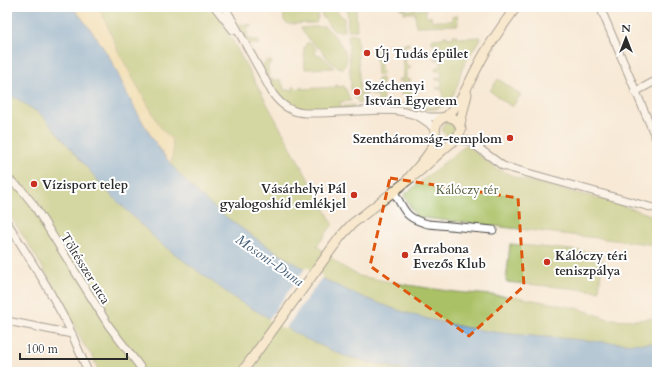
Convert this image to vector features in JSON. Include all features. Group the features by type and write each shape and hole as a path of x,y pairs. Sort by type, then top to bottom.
{"street":[{"path":"215,7 230,27 241,37"},
{"path":"225,7 272,94 290,110 300,113 387,110 408,112 429,117 455,118 460,124"},
{"path":"408,179 433,147 437,122 445,117 456,106 496,34 516,7"},
{"path":"600,7 657,141"},
{"path":"242,372 340,236 352,224 421,170 454,140 461,130 460,124 471,79"},
{"path":"635,92 657,80"},
{"path":"408,112 431,125 441,140 449,142 454,140 469,141 503,166 657,209"},
{"name":"Töltésszer utca","path":"7,178 21,189 33,204 109,326 144,372"},
{"path":"393,191 406,213 411,218 428,224 493,230"},
{"path":"7,222 46,285 72,334 88,372"},
{"path":"7,321 72,334"}],"highlighted area":[{"path":"390,178 518,198 524,286 469,336 370,266"}],"green space":[{"path":"71,7 214,7 333,224 317,246 340,265 359,276 455,292 517,297 577,308 608,319 636,320 657,318 657,343 620,343 534,336 496,332 430,320 375,302 348,291 297,264 248,233 228,218 200,195 182,177 168,161 147,130 114,65 98,39"},
{"path":"283,7 318,7 318,17 316,23 288,24 284,21"},
{"path":"321,7 333,7 344,18 344,31 334,31 322,16"},
{"path":"347,7 356,7 357,30 348,30"},
{"path":"400,7 405,7 406,10 426,9 426,16 431,16 432,21 452,21 452,16 456,17 457,15 458,25 416,26 415,13 404,13 404,9 400,9"},
{"path":"239,25 252,25 247,27 247,39 259,41 259,44 249,44"},
{"path":"325,26 342,46 345,52 346,63 343,68 340,68 330,62 321,49 310,40 301,28"},
{"path":"348,35 357,35 360,93 368,93 367,95 360,95 361,103 359,104 351,91"},
{"path":"453,35 457,35 457,38 481,37 464,65 458,84 448,102 436,109 428,110 412,108 436,107 437,101 443,100 442,89 436,88 442,86 442,80 435,79 442,77 441,71 435,71 435,68 441,66 441,60 434,59 441,57 440,43 432,43 432,39 443,38 444,36 447,36 447,38 453,38"},
{"path":"307,43 310,43 316,49 316,55 321,55 334,68 305,69 304,48"},
{"path":"409,43 409,45 405,45 405,53 410,54 405,56 406,66 411,68 406,70 406,79 411,80 407,81 407,91 412,93 411,95 401,95 401,93 405,91 405,82 399,82 398,79 403,79 402,44"},
{"path":"378,45 382,75 377,75 375,46"},
{"path":"266,61 273,63 268,65 269,79 281,80 284,90 293,90 293,87 297,89 302,87 302,89 336,87 336,85 338,87 344,86 351,101 340,102 340,106 354,105 354,108 305,110 287,103 272,87 262,67"},
{"path":"382,78 383,105 374,105 374,103 378,103 378,95 372,95 371,93 378,92 377,79"},
{"path":"498,79 521,95 512,107 490,91"},
{"path":"7,94 11,95 42,115 107,191 160,243 237,299 306,339 344,356 412,372 99,372 93,357 84,345 61,298 26,240 7,212"},
{"path":"407,102 409,103 409,107 401,106"},
{"path":"450,123 453,124 453,134 446,135 443,134 442,127 443,124"},
{"name":"Kálóczy tér","path":"466,145 497,169 520,179 609,201 657,217 657,245 416,217 404,195"},
{"path":"510,244 603,253 599,291 506,282"}],"sand":[{"path":"71,7 98,7 103,15 119,53 161,128 172,140 173,152 171,164 157,146 132,104 110,58 79,14"}],"water":[{"name":"Mosoni-Duna","path":"7,7 71,7 87,25 102,46 147,130 168,161 182,177 200,195 228,218 272,249 297,264 348,291 375,302 430,320 496,332 534,336 620,343 657,343 657,372 412,372 345,356 306,339 237,300 160,243 107,191 42,115 11,95 7,94"}],"pier":[{"path":"306,267 323,276 285,329 268,320"}],"place":[{"name":"Új Tudás épület","path":"367,53"},
{"name":"Széchenyi István Egyetem","path":"357,92"},
{"name":"Szentháromság-templom","path":"510,138"},
{"name":"Vízisport telep","path":"34,184"},
{"name":"Vásárhelyi Pál gyalogoshíd emlékjel","path":"354,195"},
{"name":"Arrabona Evezős Klub","path":"405,255"},
{"name":"Kálóczy téri teniszpálya","path":"547,262"}]}
